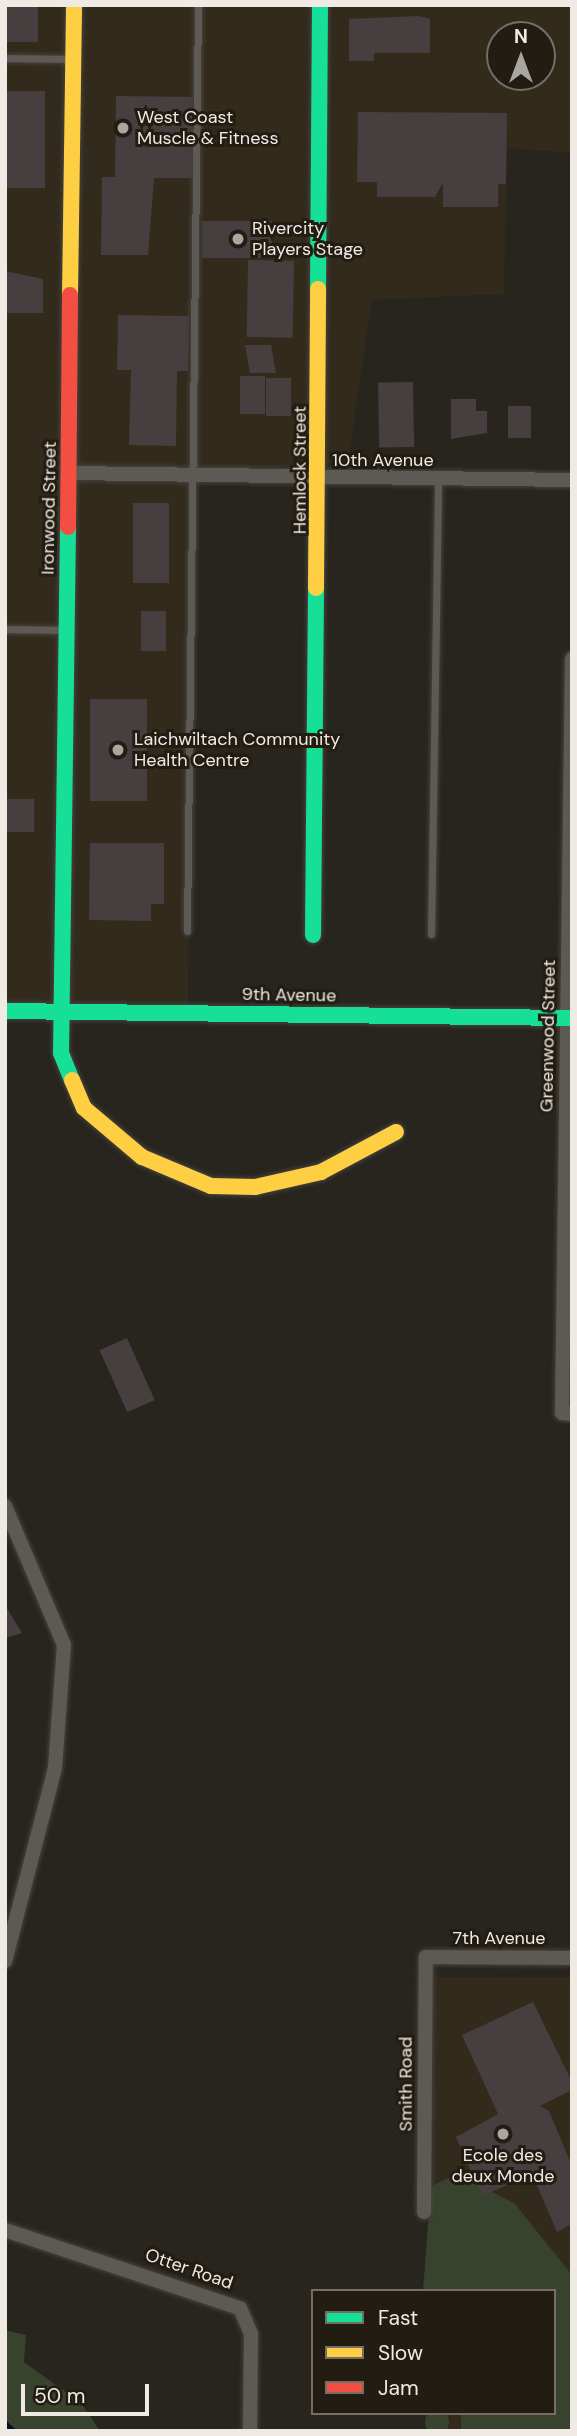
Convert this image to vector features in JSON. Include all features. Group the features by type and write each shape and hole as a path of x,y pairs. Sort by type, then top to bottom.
{"street":[{"name":"Ironwood Street","path":"74,5 61,1053 84,1108 142,1157 191,1179 255,1187 298,1178 396,1132"},
{"name":"Hemlock Street","path":"313,935 319,480 320,5"},
{"name":"10th Avenue","path":"69,473 191,474 319,480 572,480"},
{"name":"Greenwood Street","path":"567,1414 572,659"},
{"name":"9th Avenue","path":"5,1011 569,1018"},
{"path":"5,1506 64,1644 55,1768 5,1961"},
{"name":"7th Avenue","path":"426,1957 572,1958"},
{"name":"Smith Road","path":"424,2212 426,1957"},
{"name":"Otter Road","path":"5,2230 240,2308 251,2334 250,2431"}],"lane":[{"path":"187,932 198,5"},
{"path":"5,58 74,59"},
{"path":"431,934 438,480"},
{"path":"5,629 66,630"}],"shaded area":[{"path":"5,5 572,5 572,153 507,148 504,294 372,300 348,461 191,474 188,1012 5,1011"},
{"name":"Ecole des deux Monde","path":"433,1977 572,1977 572,2431 434,2431 434,2415 556,2415 556,2289 434,2289"}],"green space":[{"path":"458,2174 515,2204 572,2275 572,2431 461,2431 461,2415 556,2415 556,2289 423,2289 431,2186"},
{"path":"5,2330 26,2335 24,2362 81,2403 100,2431 5,2431"},
{"path":"428,2415 448,2417 448,2427 442,2433 432,2433 426,2427"}],"building":[{"path":"5,5 38,5 38,42 5,42"},
{"path":"418,16 430,19 430,53 374,53 374,61 349,61 349,19"},
{"path":"5,91 45,91 45,188 5,188"},
{"path":"116,96 193,97 192,178 154,178 148,255 101,255 102,177 115,177"},
{"path":"358,112 507,113 506,184 498,184 498,207 443,207 443,183 435,197 377,197 377,182 357,182"},
{"name":"Rivercity Players Stage","path":"202,221 272,221 272,258 202,258"},
{"path":"248,260 294,261 293,338 247,337"},
{"path":"5,271 43,279 43,313 5,313"},
{"path":"118,315 189,316 188,371 177,371 176,446 129,445 131,370 117,370"},
{"path":"245,345 271,345 276,373 250,373"},
{"path":"240,376 265,376 265,414 240,414"},
{"path":"266,378 291,378 291,416 266,416"},
{"path":"413,382 414,447 379,448 378,383"},
{"path":"451,399 476,399 476,411 487,411 487,433 451,439"},
{"path":"508,406 531,406 531,438 508,438"},
{"path":"133,503 169,503 169,583 133,583"},
{"path":"141,611 166,611 166,651 141,651"},
{"name":"Laichwiltach Community Health Centre","path":"90,699 147,699 147,801 90,801"},
{"path":"5,799 34,799 34,832 5,832"},
{"path":"90,843 164,843 164,904 151,904 151,921 89,920"},
{"path":"127,1338 155,1400 127,1412 100,1350"},
{"path":"5,1605 22,1633 5,1638"},
{"path":"533,2002 572,2082 572,2090 540,2106 549,2111 572,2166 572,2224 557,2232 532,2174 482,2196 456,2137 498,2114 462,2035"}],"waterway":[{"path":"5,2423 14,2431"}],"traffic: fast":[{"path":"318,289 320,5"},
{"path":"68,527 61,1053 72,1080"},
{"path":"313,935 316,588"},
{"path":"5,1011 572,1018"}],"traffic: slow":[{"path":"70,295 74,5"},
{"path":"316,588 318,289"},
{"path":"72,1080 84,1108 142,1157 211,1186 255,1187 321,1172 396,1132"}],"traffic: jam":[{"path":"68,527 70,295"}],"place":[{"name":"West Coast Muscle & Fitness","path":"123,128"},
{"name":"Rivercity Players Stage","path":"238,239"},
{"name":"Laichwiltach Community Health Centre","path":"118,750"},
{"name":"Ecole des deux Monde","path":"503,2134"}]}
